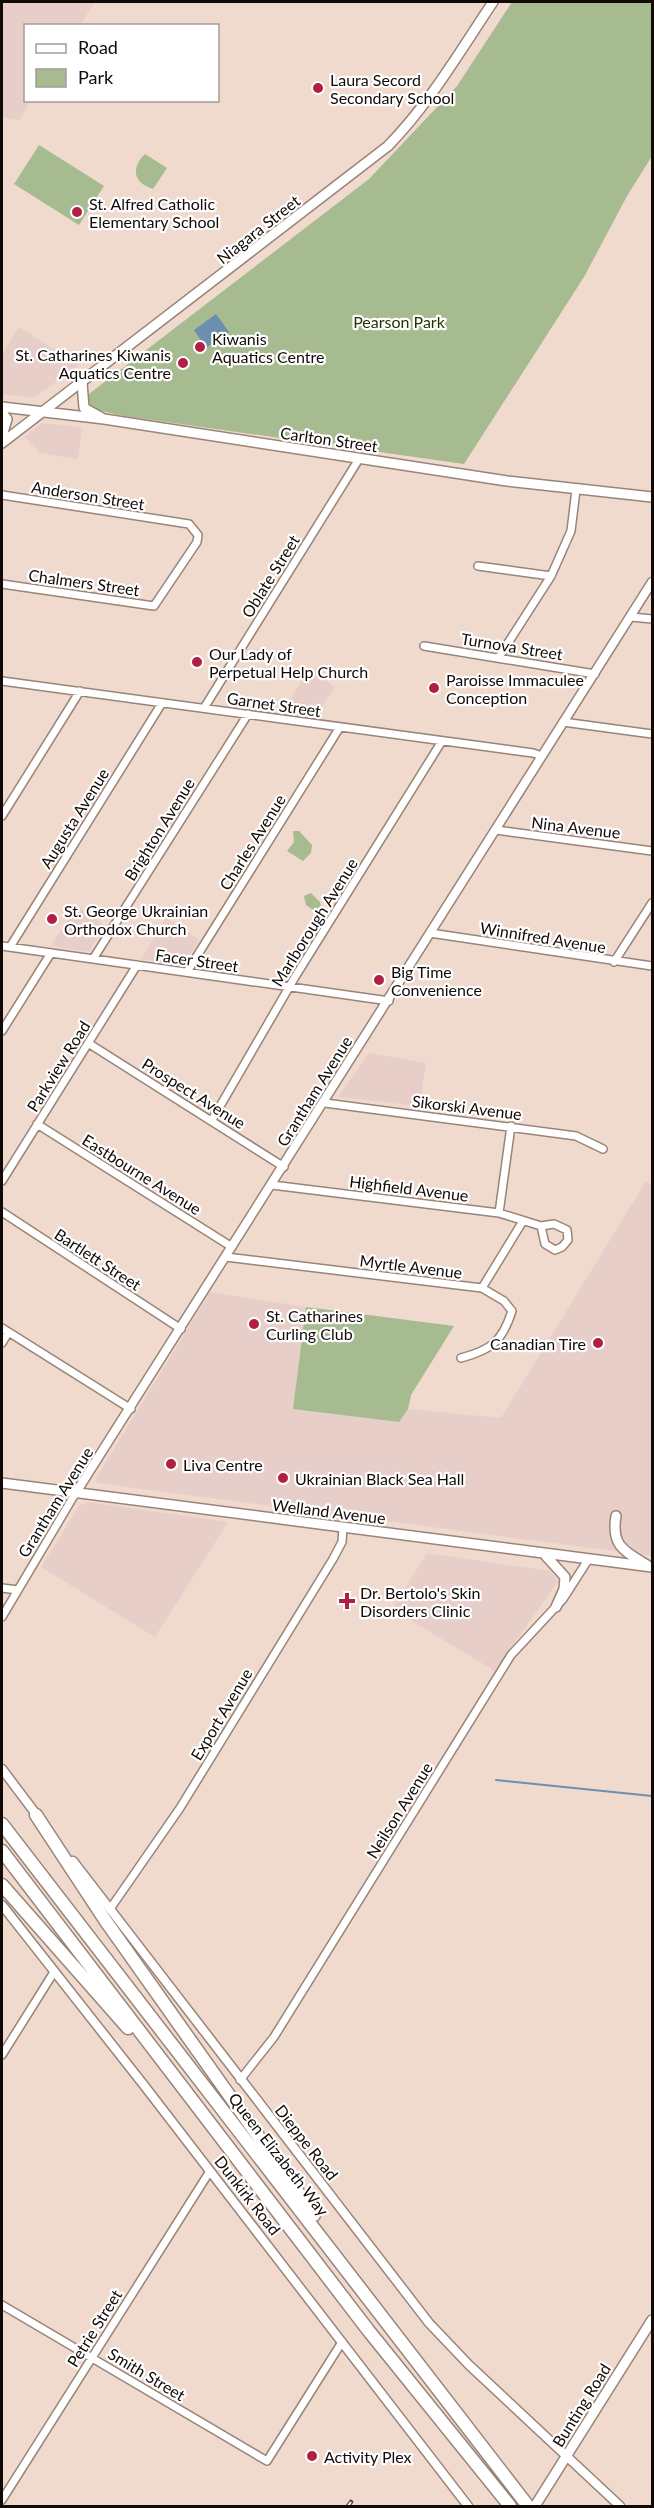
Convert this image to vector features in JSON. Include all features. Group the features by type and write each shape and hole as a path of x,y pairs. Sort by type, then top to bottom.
{"highway":[{"path":"36,1815 105,1920 299,2192 347,2270"},
{"name":"Queen Elizabeth Way","path":"2,1824 528,2506"},
{"path":"2,1851 147,2044 368,2330 510,2506"},
{"path":"2,1885 115,2016 147,2044"}],"main road":[{"name":"Niagara Street","path":"2,443 388,146 409,125 437,88 493,2"},
{"path":"82,382 84,408 104,419"},
{"name":"Carlton Street","path":"2,407 104,419 576,490 652,497"},
{"path":"2,413 7,418 2,436"},
{"name":"Welland Avenue","path":"2,1483 544,1555 651,1567"},
{"path":"616,1516 614,1532 616,1541 628,1554 651,1567"},
{"path":"544,1555 558,1567 565,1577 564,1589 556,1607"},
{"name":"Bunting Road","path":"535,2506 652,2320"}],"street":[{"name":"Oblate Street","path":"204,708 358,459"},
{"path":"499,657 551,576 571,531 576,490"},
{"name":"Anderson Street","path":"2,495 170,521"},
{"name":"Chalmers Street","path":"2,584 154,606 197,542 198,534 189,524 170,521"},
{"path":"478,566 551,576"},
{"name":"Grantham Avenue","path":"2,1617 75,1494 325,1103 652,582"},
{"path":"631,617 652,619"},
{"name":"Turnova Street","path":"424,646 595,674"},
{"name":"Garnet Street","path":"2,681 542,756"},
{"path":"2,816 80,691"},
{"name":"Augusta Avenue","path":"10,947 162,703"},
{"name":"Brighton Avenue","path":"93,959 248,714"},
{"path":"563,723 652,734"},
{"name":"Charles Avenue","path":"186,972 340,727"},
{"name":"Marlborough Avenue","path":"212,1120 290,987 442,741"},
{"name":"Nina Avenue","path":"495,830 652,851"},
{"path":"614,962 652,903"},
{"name":"Winnifred Avenue","path":"430,933 652,966"},
{"name":"Facer Street","path":"2,946 389,1001"},
{"path":"2,1031 51,953"},
{"name":"Parkview Road","path":"2,1181 136,965"},
{"name":"Prospect Avenue","path":"88,1043 284,1167"},
{"name":"Sikorski Avenue","path":"325,1103 576,1136 603,1149"},
{"name":"Eastbourne Avenue","path":"37,1124 232,1247"},
{"path":"499,1213 511,1126"},
{"name":"Highfield Avenue","path":"272,1185 499,1213 541,1226"},
{"name":"Bartlett Street","path":"2,1212 181,1329"},
{"path":"482,1288 523,1221"},
{"name":"Myrtle Avenue","path":"226,1257 482,1288 504,1301 512,1311 496,1342 485,1351 461,1358"},
{"path":"2,1343 5,1330 130,1409"},
{"name":"Export Avenue","path":"110,1909 174,1817 333,1558 342,1542 343,1527"},
{"name":"Neilson Avenue","path":"240,2080 280,2028 511,1655 556,1607 588,1560"},
{"path":"2,1588 18,1590"},
{"name":"Dieppe Road","path":"2,1768 240,2080 440,2336 620,2506"},
{"name":"Dunkirk Road","path":"2,1905 468,2506"},
{"path":"2,2055 54,1972"},
{"name":"Petrie Street","path":"2,2500 210,2171"},
{"name":"Smith Street","path":"2,2305 267,2461 342,2342"}],"shaded area":[{"path":"2,2 95,2 81,24 24,24 24,102 30,102 19,120 2,117"},
{"path":"19,327 79,365 34,398 2,394 2,354"},
{"path":"42,423 82,427 78,459 40,453 24,437"},
{"path":"309,669 335,687 315,716 282,712"},
{"path":"77,906 105,925 89,952 51,946"},
{"path":"166,918 200,940 183,965 141,959"},
{"path":"369,1053 426,1063 419,1106 338,1097"},
{"path":"646,1181 652,1185 652,1556 97,1483 96,1478 210,1292 306,1307 294,1409 398,1422 408,1409 501,1418"},
{"path":"88,1502 228,1522 155,1637 41,1567 79,1506"},
{"path":"427,1553 550,1571 558,1581 495,1671 392,1609"}],"green space":[{"name":"Pearson Park","path":"512,2 652,2 652,156 627,196 584,277 464,464 124,416 87,408 85,397 369,179 457,86"},
{"path":"39,145 104,186 79,225 14,184"},
{"path":"145,154 167,168 153,189 142,183 136,175 137,165"},
{"path":"293,831 299,831 312,845 311,853 303,861 287,851 294,842"},
{"path":"311,893 320,902 321,907 313,910 306,905 304,896"},
{"path":"306,1307 454,1326 411,1395 408,1409 399,1422 293,1409"}],"water":[{"path":"216,314 229,332 206,348 194,330"}],"waterway":[{"path":"496,1780 652,1796"}],"railway":[{"path":"348,2506 351,2502"}],"place":[{"name":"Laura Secord Secondary School","path":"318,88"},
{"name":"St. Alfred Catholic Elementary School","path":"77,212"},
{"name":"Kiwanis Aquatics Centre","path":"200,347"},
{"name":"St. Catharines Kiwanis Aquatics Centre","path":"183,363"},
{"name":"Our Lady of Perpetual Help Church","path":"197,662"},
{"name":"Paroisse Immaculee Conception","path":"434,688"},
{"name":"St. George Ukrainian Orthodox Church","path":"52,919"},
{"name":"Big Time Convenience","path":"379,980"},
{"name":"St. Catharines Curling Club","path":"254,1324"},
{"name":"Canadian Tire","path":"598,1343"},
{"name":"Liva Centre","path":"171,1464"},
{"name":"Ukrainian Black Sea Hall","path":"283,1478"},
{"name":"Dr. Bertolo's Skin Disorders Clinic","path":"347,1601"},
{"name":"Activity Plex","path":"312,2456"}]}
